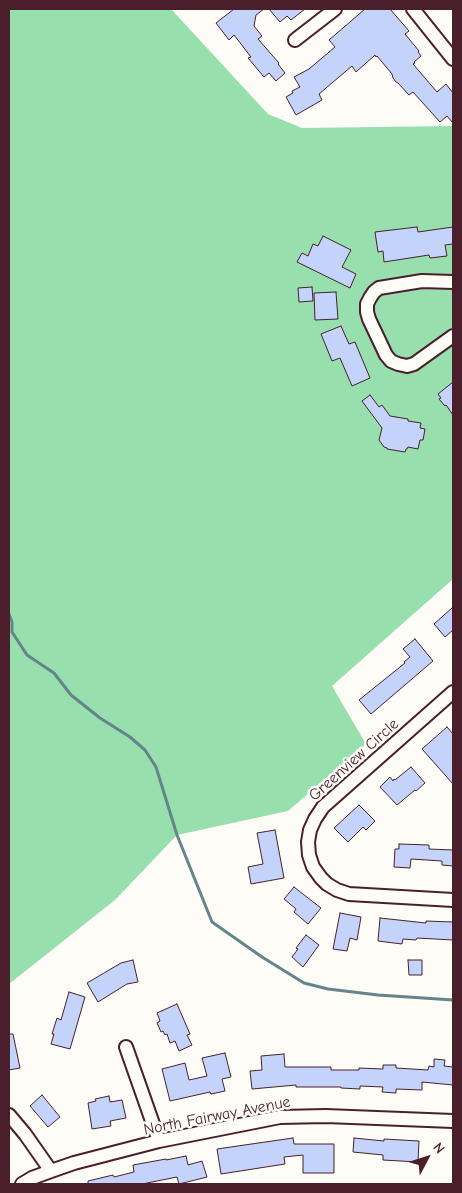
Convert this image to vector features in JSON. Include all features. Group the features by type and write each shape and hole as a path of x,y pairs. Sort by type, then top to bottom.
{"street":[{"path":"295,40 335,9"},
{"path":"413,9 453,59"},
{"path":"453,282 422,282 379,288 374,292 367,304 369,319 386,355 398,364 407,366 414,364 453,336"},
{"name":"Greenview Circle","path":"453,692 324,806 310,830 308,842 309,855 313,867 327,884 337,890 349,894 453,900"},
{"path":"126,1047 158,1141"},
{"path":"9,1115 51,1171"},
{"name":"North Fairway Avenue","path":"22,1184 32,1178 74,1163 158,1141 280,1118 326,1116 453,1122"}],"green space":[{"path":"9,9 171,9 268,114 302,128 453,126 453,579 332,686 366,744 288,811 177,835 115,900 9,984"}],"building":[{"path":"234,9 264,9 256,15 254,26 262,36 258,39 279,63 285,73 276,81 269,73 264,77 248,58 251,57 234,35 229,40 216,23"},
{"path":"269,9 305,9 291,20 287,16 280,22"},
{"path":"365,9 390,9 409,31 405,34 421,56 413,64 437,92 446,84 453,93 453,123 447,116 440,122 413,92 409,95 375,55 356,72 352,66 319,94 322,100 296,115 286,97 300,87 294,77 309,69 335,47 329,40"},
{"path":"417,227 418,232 453,227 453,244 445,245 447,256 430,258 429,255 384,262 383,251 378,252 375,232"},
{"path":"323,236 351,250 342,267 356,274 350,288 297,262 302,253 308,256 313,244 318,246"},
{"path":"312,287 313,301 299,302 298,288"},
{"path":"336,292 338,319 315,320 314,293"},
{"path":"341,326 349,344 355,342 370,378 352,386 340,358 332,361 321,334"},
{"path":"453,382 453,415 439,399 441,398 438,394"},
{"path":"370,395 379,407 382,405 390,416 421,423 420,428 425,429 423,440 420,440 418,449 408,447 405,452 384,447 379,440 382,428 362,401"},
{"path":"453,607 453,630 445,637 434,624"},
{"path":"415,639 433,661 371,714 359,700 405,663 410,657 403,649"},
{"path":"447,727 453,734 453,784 422,749"},
{"path":"411,767 425,783 397,805 380,787 390,777 393,781"},
{"path":"359,805 375,821 366,830 363,827 348,842 334,828"},
{"path":"275,830 284,878 251,884 248,867 263,864 257,833"},
{"path":"399,844 429,845 429,849 453,850 453,866 442,865 442,861 411,859 410,868 394,867 395,849 399,849"},
{"path":"294,887 321,908 308,924 294,912 296,909 284,899"},
{"path":"340,913 361,917 357,940 350,938 347,951 333,949"},
{"path":"380,918 426,923 426,921 453,922 453,940 403,939 402,944 378,941"},
{"path":"306,935 319,945 303,967 292,957"},
{"path":"133,960 138,982 127,984 98,1002 87,983 121,963"},
{"path":"408,960 422,960 422,975 409,975"},
{"path":"69,992 85,997 70,1049 51,1044 57,1018 61,1020"},
{"path":"177,1004 190,1034 187,1035 192,1045 179,1051 175,1041 170,1043 167,1034 165,1035 163,1031 161,1032 157,1023 160,1021 157,1013"},
{"path":"9,1034 13,1034 20,1068 9,1070"},
{"path":"225,1053 231,1077 222,1079 225,1091 211,1094 210,1092 170,1101 162,1069 185,1063 189,1080 207,1076 202,1058"},
{"path":"284,1054 285,1067 331,1067 331,1070 383,1069 383,1065 396,1065 396,1068 428,1070 429,1066 434,1067 434,1059 445,1060 444,1066 453,1067 453,1085 422,1082 422,1090 396,1089 396,1093 382,1092 383,1087 360,1086 360,1089 296,1087 296,1085 252,1089 250,1071 262,1070 261,1056"},
{"path":"42,1095 60,1117 48,1127 30,1106"},
{"path":"109,1096 110,1102 122,1100 126,1118 110,1121 111,1126 92,1129 88,1103 96,1101 95,1099"},
{"path":"293,1138 294,1144 334,1144 334,1173 303,1173 303,1155 284,1157 285,1164 221,1174 217,1149"},
{"path":"354,1138 384,1141 384,1139 419,1141 418,1162 383,1160 383,1155 353,1152"},
{"path":"186,1156 188,1165 202,1161 207,1177 179,1184 177,1177 142,1184 88,1184 88,1181 134,1172 133,1165"}],"waterway":[{"path":"9,614 12,622 12,632 27,655 54,673 71,695 145,750 156,767 177,835 212,922 262,957 304,983 328,989 378,995 453,1000"}]}
